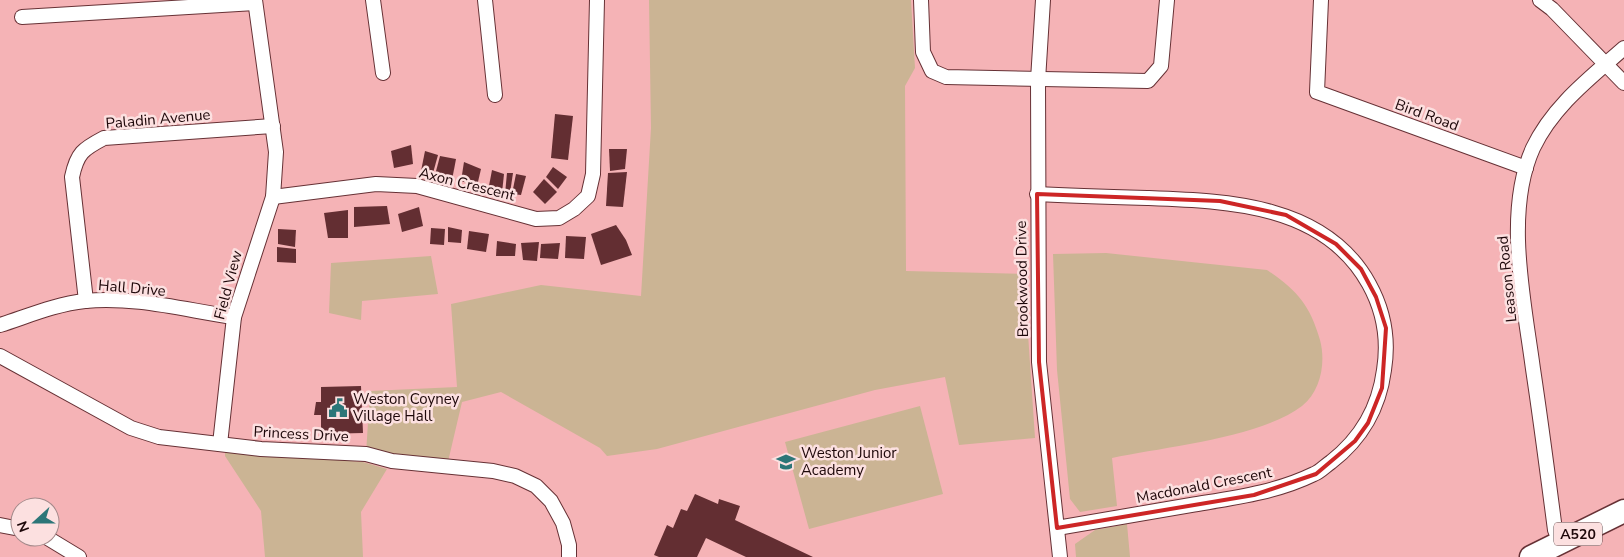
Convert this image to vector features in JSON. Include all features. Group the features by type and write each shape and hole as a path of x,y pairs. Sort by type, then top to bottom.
{"highway":[{"name":"A520","path":"1531,557 1624,511"}],"street":[{"path":"373,0 383,73"},
{"path":"485,0 495,95"},
{"name":"Axon Crescent","path":"273,197 376,184 417,186 536,219 559,218 574,209 588,196 594,174 597,0"},
{"path":"921,0 924,52 932,70 946,77 1148,81 1161,66 1167,0"},
{"name":"Brookwood Drive","path":"1043,0 1038,80 1039,362 1060,557"},
{"name":"Bird Road","path":"1321,0 1317,92 1526,168"},
{"path":"1540,0 1552,9 1624,83"},
{"path":"22,17 255,1 276,152 273,197"},
{"name":"Leason Road","path":"1560,543 1555,530 1517,232 1520,195 1526,168 1542,132 1555,113 1568,98 1624,48"},
{"name":"Paladin Avenue","path":"86,301 72,177 76,160 85,148 104,138 273,126"},
{"name":"Macdonald Crescent","path":"1037,194 1220,201 1286,215 1316,230 1336,244 1361,269 1376,297 1386,328 1386,354 1382,388 1368,423 1354,441 1316,474 1254,495 1057,528"},
{"name":"Field View","path":"220,444 234,317 273,197"},
{"name":"Hall Drive","path":"0,325 65,304 86,301 119,301 234,317"},
{"name":"Princess Drive","path":"0,356 131,428 159,437 261,449 366,454 392,461 493,471 515,476 536,486 551,501 563,522 570,546 569,557"},
{"path":"60,545 80,557"}],"highlighted area":[{"path":"1037,194 1220,201 1286,215 1336,244 1361,269 1376,297 1386,328 1382,388 1368,423 1355,441 1316,474 1254,495 1057,528 1039,362"}],"shaded area":[{"path":"649,0 911,0 915,68 905,86 906,271 1024,274 1035,438 959,445 945,377 875,390 657,449 607,456 600,448 501,392 462,402 447,466 366,454 370,391 457,387 451,304 541,285 641,296 651,128"},
{"path":"1106,253 1267,270 1287,284 1307,308 1320,340 1322,367 1318,384 1308,400 1284,417 1237,434 1112,458 1117,506 1080,512 1070,499 1057,370 1053,254"},
{"path":"431,256 438,294 362,301 361,320 329,313 331,263"},
{"path":"920,406 943,494 809,529 785,442"},
{"path":"225,451 363,462 387,469 361,512 363,557 265,557 261,511 225,456"},
{"path":"1127,524 1130,557 1076,557 1075,544 1095,530"}],"building":[{"path":"555,114 573,116 568,160 551,158"},
{"path":"411,145 413,164 394,168 391,151"},
{"path":"609,149 627,149 625,169 610,171"},
{"path":"425,151 438,155 433,173 421,171"},
{"path":"440,156 456,159 452,180 435,175"},
{"path":"464,162 481,169 477,186 461,181"},
{"path":"553,167 567,177 558,189 546,177"},
{"path":"492,170 504,174 502,193 488,191"},
{"path":"627,172 623,207 606,206 608,173"},
{"path":"507,173 513,173 510,193 505,194"},
{"path":"516,174 526,176 521,195 512,194"},
{"path":"544,179 557,192 545,204 533,192"},
{"path":"387,206 390,224 354,227 354,207"},
{"path":"419,207 423,226 402,232 398,214"},
{"path":"348,210 348,238 328,238 324,213"},
{"path":"616,225 626,240 632,255 601,265 591,234"},
{"path":"448,227 462,230 461,243 448,242"},
{"path":"431,228 445,229 444,245 430,244"},
{"path":"278,229 296,230 295,247 278,244"},
{"path":"469,231 489,234 486,252 467,249"},
{"path":"566,236 586,237 584,259 565,258"},
{"path":"497,241 516,244 515,256 496,256"},
{"path":"539,242 537,261 523,260 521,243"},
{"path":"560,243 558,259 540,258 541,244"},
{"path":"277,247 296,249 296,263 277,262"},
{"name":"Weston Coyney Village Hall","path":"361,386 363,433 321,434 321,415 314,415 316,402 321,402 321,387"},
{"path":"695,494 718,504 719,499 740,506 735,520 813,557 746,557 706,538 697,557 659,557 654,555 667,525 673,528 681,509 687,511"}],"place":[{"name":"Weston Coyney Village Hall","path":"338,408"},
{"name":"Weston Junior Academy","path":"786,462"}]}
